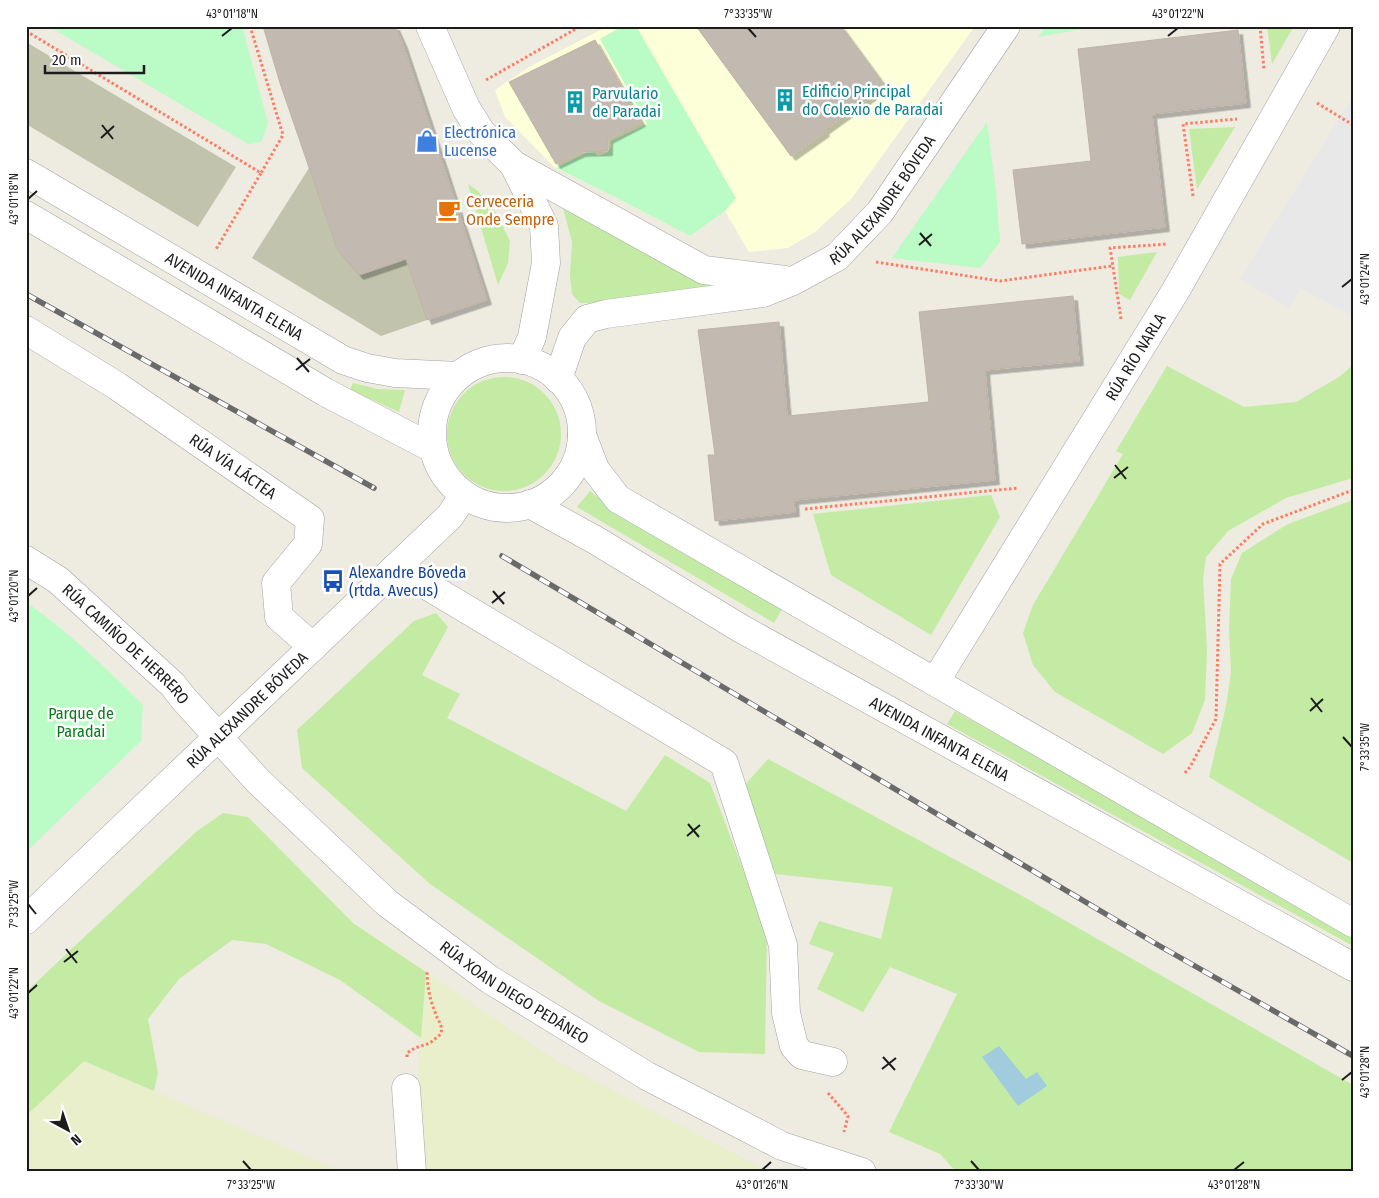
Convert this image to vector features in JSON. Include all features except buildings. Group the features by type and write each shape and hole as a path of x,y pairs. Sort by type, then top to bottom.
{"street":[{"path":"430,26 466,108 481,132 514,165 704,270 793,281"},
{"name":"RÚA ALEXANDRE BÓVEDA","path":"558,380 572,338 588,320 606,314 763,293 793,281 837,257 880,212 1006,26"},
{"name":"RÚA RÍO NARLA","path":"935,682 1176,290 1326,26"},
{"path":"514,165 544,226 546,263 532,337 522,360"},
{"name":"AVENIDA INFANTA ELENA","path":"26,173 343,360 368,368 395,373 458,376"},
{"path":"26,215 325,392 432,448"},
{"name":"RÚA VÍA LÁCTEA","path":"26,330 117,386 310,519 308,544 276,583 279,617 313,647"},
{"path":"582,435 578,457 567,478 551,494 530,504 508,508 485,505 464,495 447,480 432,448 434,415 443,394 458,376 477,364 499,358 522,360 547,370 567,388 578,410 582,435 595,469 618,499 1353,923"},
{"name":"RÚA ALEXANDRE BÓVEDA","path":"26,920 450,516 464,495"},
{"name":"AVENIDA INFANTA ELENA","path":"530,504 597,541 740,628 1353,967"},
{"name":"RÚA CAMIÑO DE HERRERO","path":"26,560 58,580 173,685 218,738"},
{"path":"396,567 724,763 783,945 786,1013 794,1046 802,1055 833,1062"},
{"name":"RÚA XOAN DIEGO PEDÁNEO","path":"218,738 258,781 387,903 489,978 647,1076 729,1119 782,1146 862,1172"},
{"path":"406,1088 412,1172"}],"path":[{"path":"215,251 283,135 250,26"},
{"path":"479,84 581,26"},
{"path":"1260,26 1264,74"},
{"path":"26,31 261,173"},
{"path":"1314,102 1353,125"},
{"path":"1193,196 1183,124 1242,119"},
{"path":"1122,325 1110,248 1168,244"},
{"path":"876,262 1000,281 1112,266"},
{"path":"804,510 1025,487"},
{"path":"1185,773 1216,719 1220,564 1263,524 1353,490"},
{"path":"406,1088 407,1053 415,1048 430,1044 441,1034 442,1027 435,1013 427,981 427,972"},
{"path":"833,1062 821,1080 826,1092 848,1116 844,1132"}],"shaded area":[{"path":"608,26 975,26 852,198 815,232 788,248 749,252 725,211 690,236 555,168 505,117 495,90 529,67"},
{"path":"26,42 236,167 198,227 26,124"},
{"path":"1353,96 1353,316 1301,289 1289,308 1240,279"},
{"path":"309,168 337,249 360,275 406,259 427,320 381,336 252,258"},
{"path":"426,972 557,1061 770,1172 425,1172 418,1073"},
{"path":"84,1061 343,1172 26,1172 26,1116"}],"green space":[{"path":"48,26 242,26 268,123 261,142 248,144"},
{"path":"623,26 636,26 736,198 725,211 690,236 556,168 592,150 598,156 607,153 611,147 611,141 647,124 600,39"},
{"path":"1047,26 1100,26 1038,37"},
{"path":"1267,26 1294,26 1272,64"},
{"path":"987,122 996,191 1000,242 980,268 892,258"},
{"path":"1235,127 1197,189 1189,129"},
{"path":"468,184 478,191 496,213 510,241 508,263 498,285"},
{"path":"562,204 729,289 580,303 572,294 570,275 572,242"},
{"path":"1157,252 1130,300 1119,294 1118,257"},
{"path":"1353,365 1353,478 1286,498 1228,531 1206,557 1203,579 1207,649 1205,700 1192,733 1163,754 1055,692 1033,665 1023,633 1033,605 1123,454 1116,451 1167,366 1244,407 1296,402 1339,377"},
{"path":"504,377 526,381 544,394 557,412 561,434 557,456 544,474 526,487 504,491 482,487 464,474 451,456 447,434 451,412 464,394 482,381"},
{"path":"353,383 377,389 405,390 399,412 350,390"},
{"path":"590,491 614,510 782,609 774,623 577,507"},
{"path":"991,495 1000,517 931,635 831,575 813,514"},
{"path":"1353,500 1353,863 1209,777 1226,706 1231,673 1229,630 1231,579 1242,553 1288,524"},
{"name":"Parque de Paradai","path":"26,602 72,638 143,705 141,741 26,852"},
{"path":"436,613 448,627 422,675 460,694 447,718 626,811 665,755 710,783 767,932 765,1054 699,1052 599,1001 430,884 302,768 297,730 414,621"},
{"path":"955,711 1353,934 1353,946 947,724"},
{"path":"768,759 1017,893 1353,1085 1353,1172 956,1172 940,1154 889,1132 957,994 890,967 863,1012 817,989 834,953 809,944 819,921 881,939 893,887 775,874 743,787"},
{"path":"223,813 248,817 353,923 426,972 421,1038 340,980 266,944 232,940 179,979 148,1019 158,1073 154,1091 84,1061 26,1116 26,992 197,831"}],"water":[{"path":"999,1046 1026,1079 1037,1072 1047,1086 1018,1106 982,1057"}],"railway":[{"path":"26,294 374,488"},
{"path":"502,556 1158,945 1353,1056"}],"place":[{"name":"Edificio Principal do Colexio de Paradai","path":"785,100"},
{"name":"Parvulario de Paradai","path":"575,102"},
{"name":"Electrónica Lucense","path":"427,141"},
{"name":"Cerveceria Onde Sempre","path":"449,210"},
{"name":"Alexandre Bóveda (rtda. Avecus)","path":"333,581"}]}
